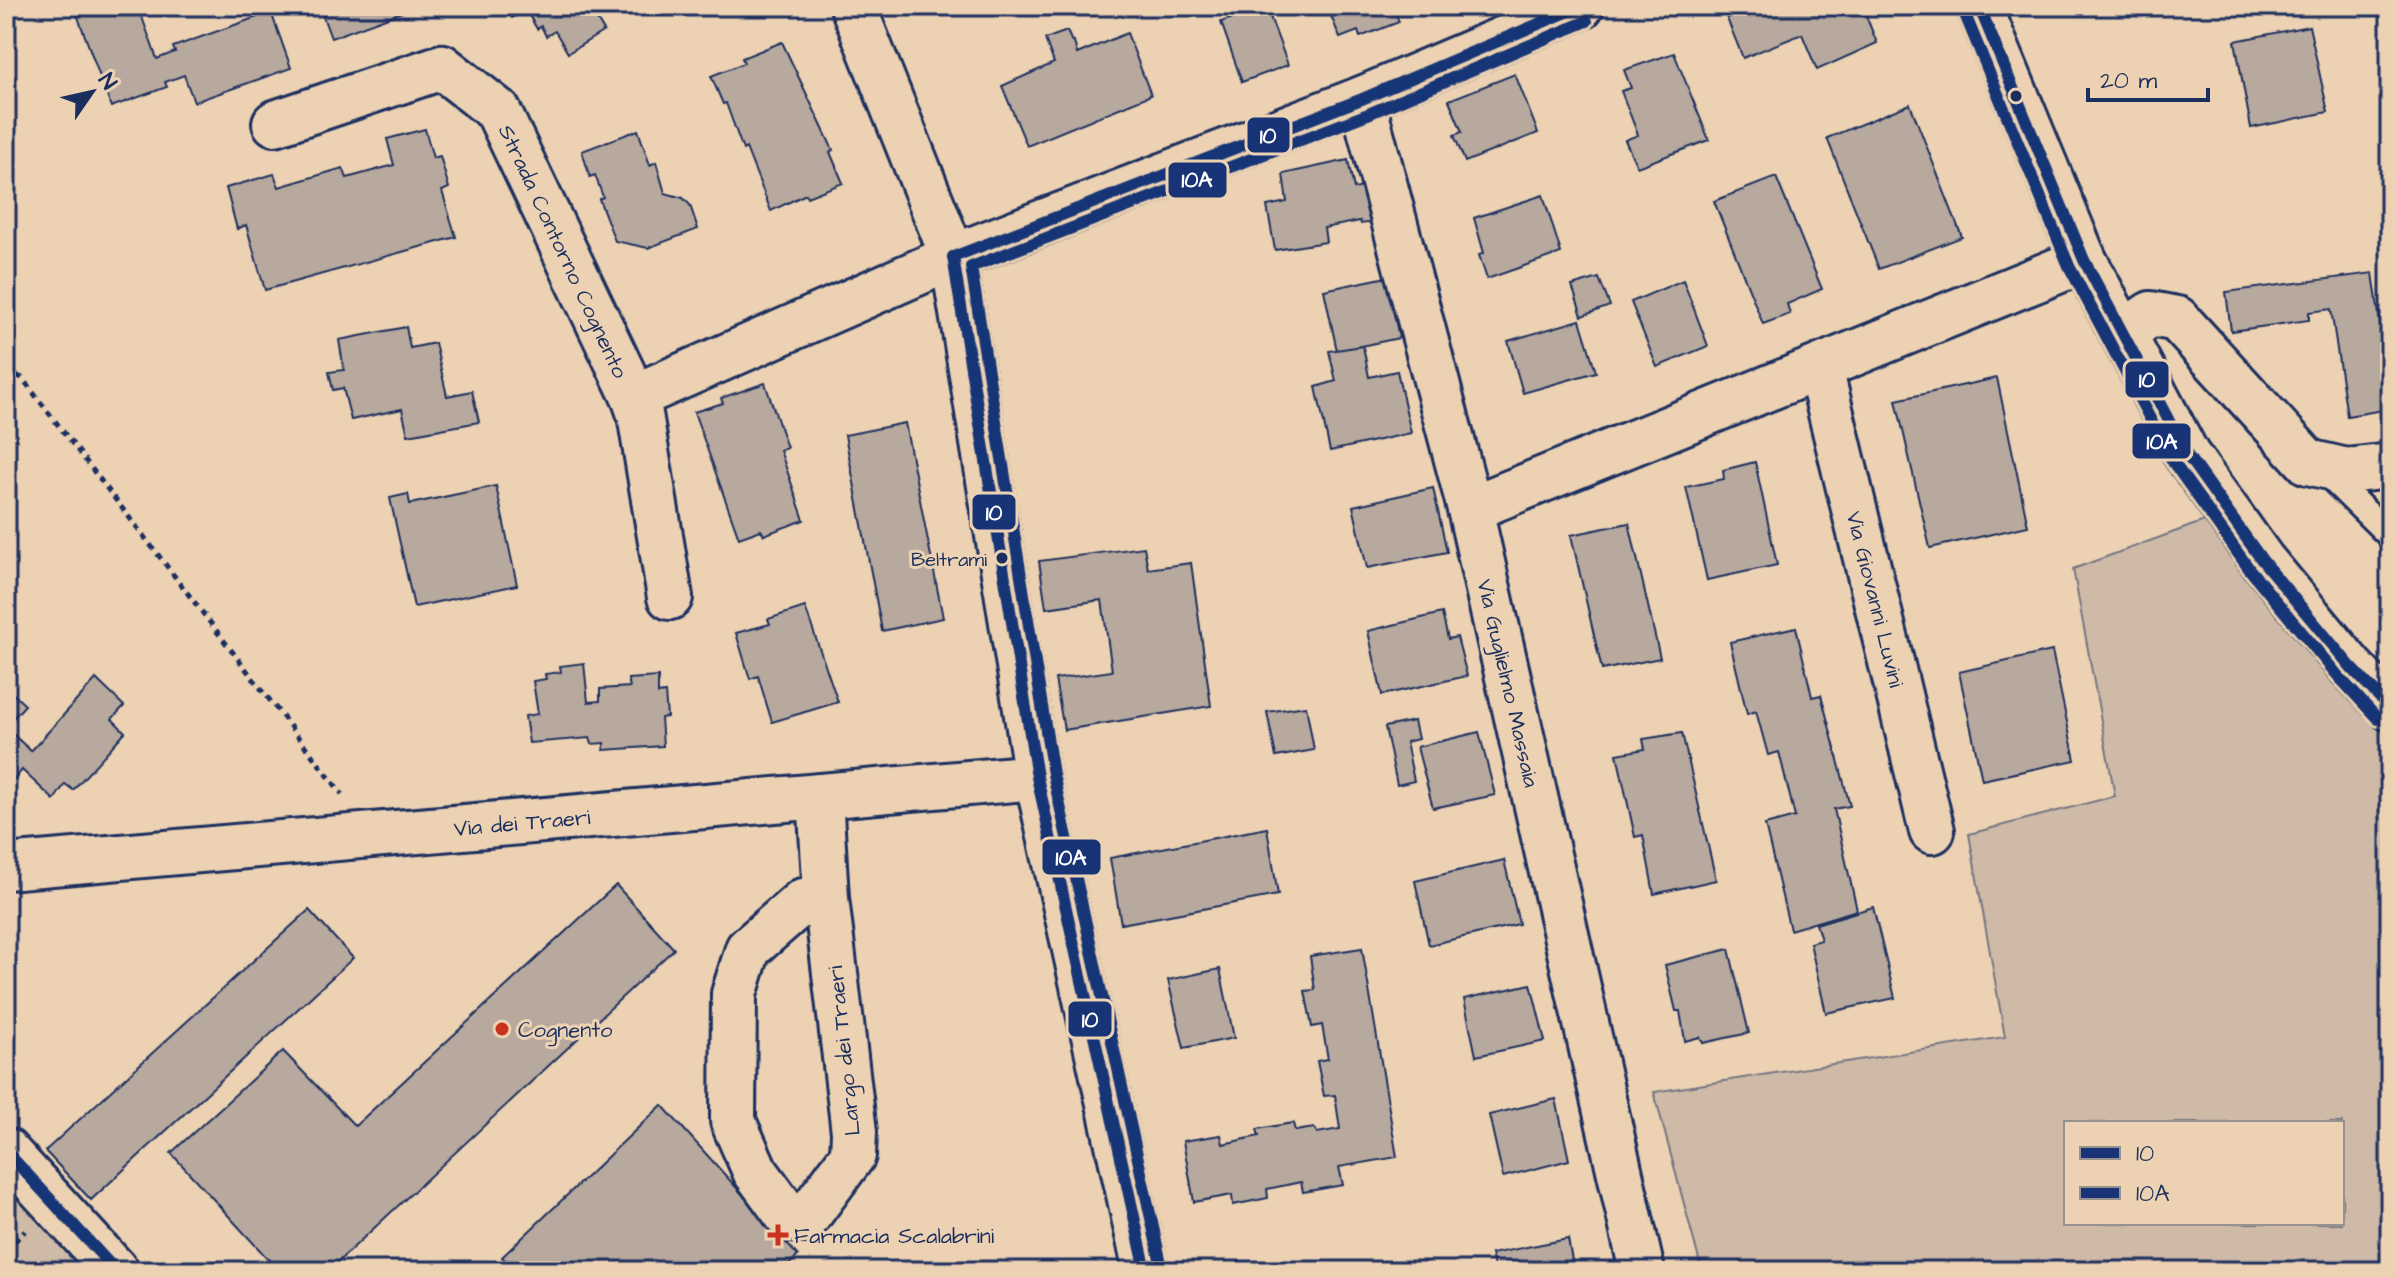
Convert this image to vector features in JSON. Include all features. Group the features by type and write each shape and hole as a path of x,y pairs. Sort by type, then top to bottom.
{"street":[{"path":"853,6 953,257 1037,777 1146,1271"},
{"name":"Strada Contorno Cognento","path":"634,397 953,257 1362,99 1581,6"},
{"path":"1979,6 2084,260 2187,455 2262,560 2351,667 2390,708"},
{"name":"Strada Contorno Cognento","path":"275,123 442,67 498,111 634,397 640,414 670,597"},
{"name":"Via Guglielmo Massaia","path":"1362,99 1470,509 1642,1271"},
{"path":"1470,509 2084,260"},
{"path":"2123,333 2151,314 2177,319 2308,462 2347,471 2390,466"},
{"name":"Via Giovanni Luvini","path":"1820,368 1932,831"},
{"name":"Via dei Traeri","path":"6,867 1037,777"},
{"name":"Largo dei Traeri","path":"820,796 826,898 854,1132 853,1155 805,1220 790,1219 755,1171 733,1121 734,994 748,949 803,901 826,898"},
{"path":"6,1151 116,1271"}],"lane":[{"path":"2317,464 2390,536"}],"path":[{"path":"6,370 22,378 374,835"},
{"path":"6,1250 30,1226"}],"shaded area":[{"path":"2210,519 2294,635 2390,734 2390,1271 1702,1271 1654,1092 2005,1037 1969,834 2115,796 2073,569"},
{"path":"6,1163 105,1271 6,1271"}],"building":[{"path":"74,6 138,6 157,59 175,52 173,47 271,12 291,68 194,102 184,75 165,82 167,87 111,107"},
{"path":"319,6 403,6 405,11 331,38"},
{"path":"505,6 589,6 604,31 568,53 555,31 546,36 541,26 537,29 526,10 512,18"},
{"path":"1266,6 1288,65 1242,82 1221,22"},
{"path":"1327,6 1393,6 1399,22 1360,37 1358,31 1340,38"},
{"path":"1722,6 1862,6 1877,43 1817,70 1802,34 1743,58"},
{"path":"2309,26 2328,112 2251,128 2235,41"},
{"path":"1067,31 1074,41 1077,54 1127,33 1151,95 1027,146 1002,86 1054,63 1045,39"},
{"path":"782,42 833,150 830,152 843,183 807,197 806,194 771,211 726,103 723,104 711,76 744,63 742,58"},
{"path":"1674,53 1709,140 1637,167 1625,140 1638,135 1621,91 1631,88 1624,70"},
{"path":"1515,74 1538,133 1465,162 1454,135 1462,132 1449,100"},
{"path":"1910,104 1962,237 1879,269 1827,138"},
{"path":"425,129 433,158 440,156 449,188 442,191 456,237 265,290 246,225 237,229 226,188 274,174 279,187 343,168 347,178 394,165 387,139"},
{"path":"638,130 650,165 656,162 665,193 683,198 690,205 698,229 648,248 615,241 599,199 603,197 595,175 590,177 582,151"},
{"path":"1348,160 1354,189 1367,186 1374,222 1361,224 1360,221 1324,228 1326,242 1275,250 1267,206 1287,202 1283,174"},
{"path":"1776,177 1822,289 1787,304 1790,314 1763,324 1714,201"},
{"path":"1543,195 1561,253 1487,279 1479,255 1484,253 1474,218"},
{"path":"2373,273 2390,409 2347,416 2331,309 2309,312 2309,320 2231,331 2226,292"},
{"path":"1387,277 1399,338 1337,351 1324,290"},
{"path":"1599,278 1610,306 1582,316 1572,286"},
{"path":"1683,280 1708,346 1657,367 1631,302"},
{"path":"1580,320 1596,372 1523,393 1508,341"},
{"path":"406,327 410,348 435,343 447,396 472,391 479,422 408,435 402,409 351,420 343,388 333,390 329,372 344,370 339,340"},
{"path":"1363,346 1369,377 1397,371 1411,433 1330,451 1316,387 1336,381 1329,351"},
{"path":"1997,378 2028,526 1930,548 1896,400"},
{"path":"765,383 787,448 780,450 804,520 764,535 761,530 739,538 694,412 723,403 721,398"},
{"path":"905,423 943,618 882,631 845,435"},
{"path":"1755,462 1777,565 1707,580 1686,487 1724,479 1723,470"},
{"path":"496,486 517,585 414,607 390,498 408,494 410,504"},
{"path":"1433,488 1447,552 1367,568 1353,506"},
{"path":"1629,523 1660,658 1602,670 1571,535"},
{"path":"1144,547 1148,569 1191,563 1211,706 1064,730 1055,679 1112,671 1102,600 1046,608 1039,561"},
{"path":"805,607 838,702 772,722 758,676 750,679 736,633 770,624 768,619"},
{"path":"1442,613 1448,639 1457,637 1467,676 1382,695 1368,631"},
{"path":"1796,627 1812,697 1821,695 1850,806 1834,809 1857,910 1790,930 1765,825 1795,817 1779,752 1768,755 1756,711 1747,714 1730,642"},
{"path":"2052,651 2075,760 1982,780 1959,672"},
{"path":"584,663 588,702 600,701 600,689 630,687 628,679 658,677 658,694 665,693 667,717 661,718 663,746 604,750 604,743 592,744 590,738 529,743 525,716 538,714 533,681 546,679 545,674 561,672 560,666"},
{"path":"96,679 124,706 112,719 125,732 73,790 65,784 54,800 22,770 6,789 6,728 31,751"},
{"path":"6,687 25,705 6,726"},
{"path":"1306,706 1314,750 1276,757 1267,712"},
{"path":"1414,721 1418,739 1406,742 1414,781 1397,785 1385,727"},
{"path":"1479,732 1495,795 1433,808 1417,747"},
{"path":"1682,733 1716,880 1654,894 1643,835 1635,837 1617,754 1645,749 1643,739"},
{"path":"1267,828 1278,895 1121,924 1110,858"},
{"path":"1504,860 1519,924 1429,945 1415,881"},
{"path":"616,885 674,949 328,1271 279,1271 171,1153 283,1051 355,1126"},
{"path":"1873,907 1895,998 1826,1013 1810,943 1821,940 1816,924"},
{"path":"309,910 353,958 91,1200 45,1151"},
{"path":"1362,948 1397,1157 1339,1167 1343,1185 1303,1192 1301,1182 1267,1189 1268,1198 1233,1205 1232,1195 1194,1202 1183,1141 1221,1135 1223,1144 1259,1136 1257,1129 1293,1123 1295,1131 1314,1128 1317,1133 1340,1129 1335,1095 1324,1096 1317,1061 1328,1059 1322,1025 1312,1027 1305,991 1315,990 1310,956"},
{"path":"1729,949 1749,1033 1703,1043 1700,1037 1685,1041 1680,1011 1676,1011 1665,965"},
{"path":"1220,969 1234,1038 1184,1048 1168,980"},
{"path":"1531,984 1545,1041 1476,1056 1464,999"},
{"path":"1556,1099 1569,1160 1503,1177 1489,1115"},
{"path":"662,1105 798,1256 782,1271 516,1271 502,1257"},
{"path":"1568,1239 1574,1271 1495,1271 1491,1254"},
{"path":"1426,1263 1427,1271 1383,1271"}],"transit line":[{"name":"10","path":"953,257 1362,99 1581,6"},
{"name":"10","path":"1979,6 2084,260 2187,455 2262,560 2351,667 2390,708"},
{"name":"10A","path":"1964,12 2069,266 2173,462 2250,570 2378,719"},
{"name":"10A","path":"1162,1268 1053,774 971,267 1368,114 1587,21"},
{"name":"10","path":"953,257 1037,777 1146,1271"},
{"name":"10","path":"6,1151 116,1271"}],"place":[{"name":"Beltrami","path":"1002,558"},
{"name":"Cognento","path":"502,1029"},
{"name":"Farmacia Scalabrini","path":"778,1235"}]}
